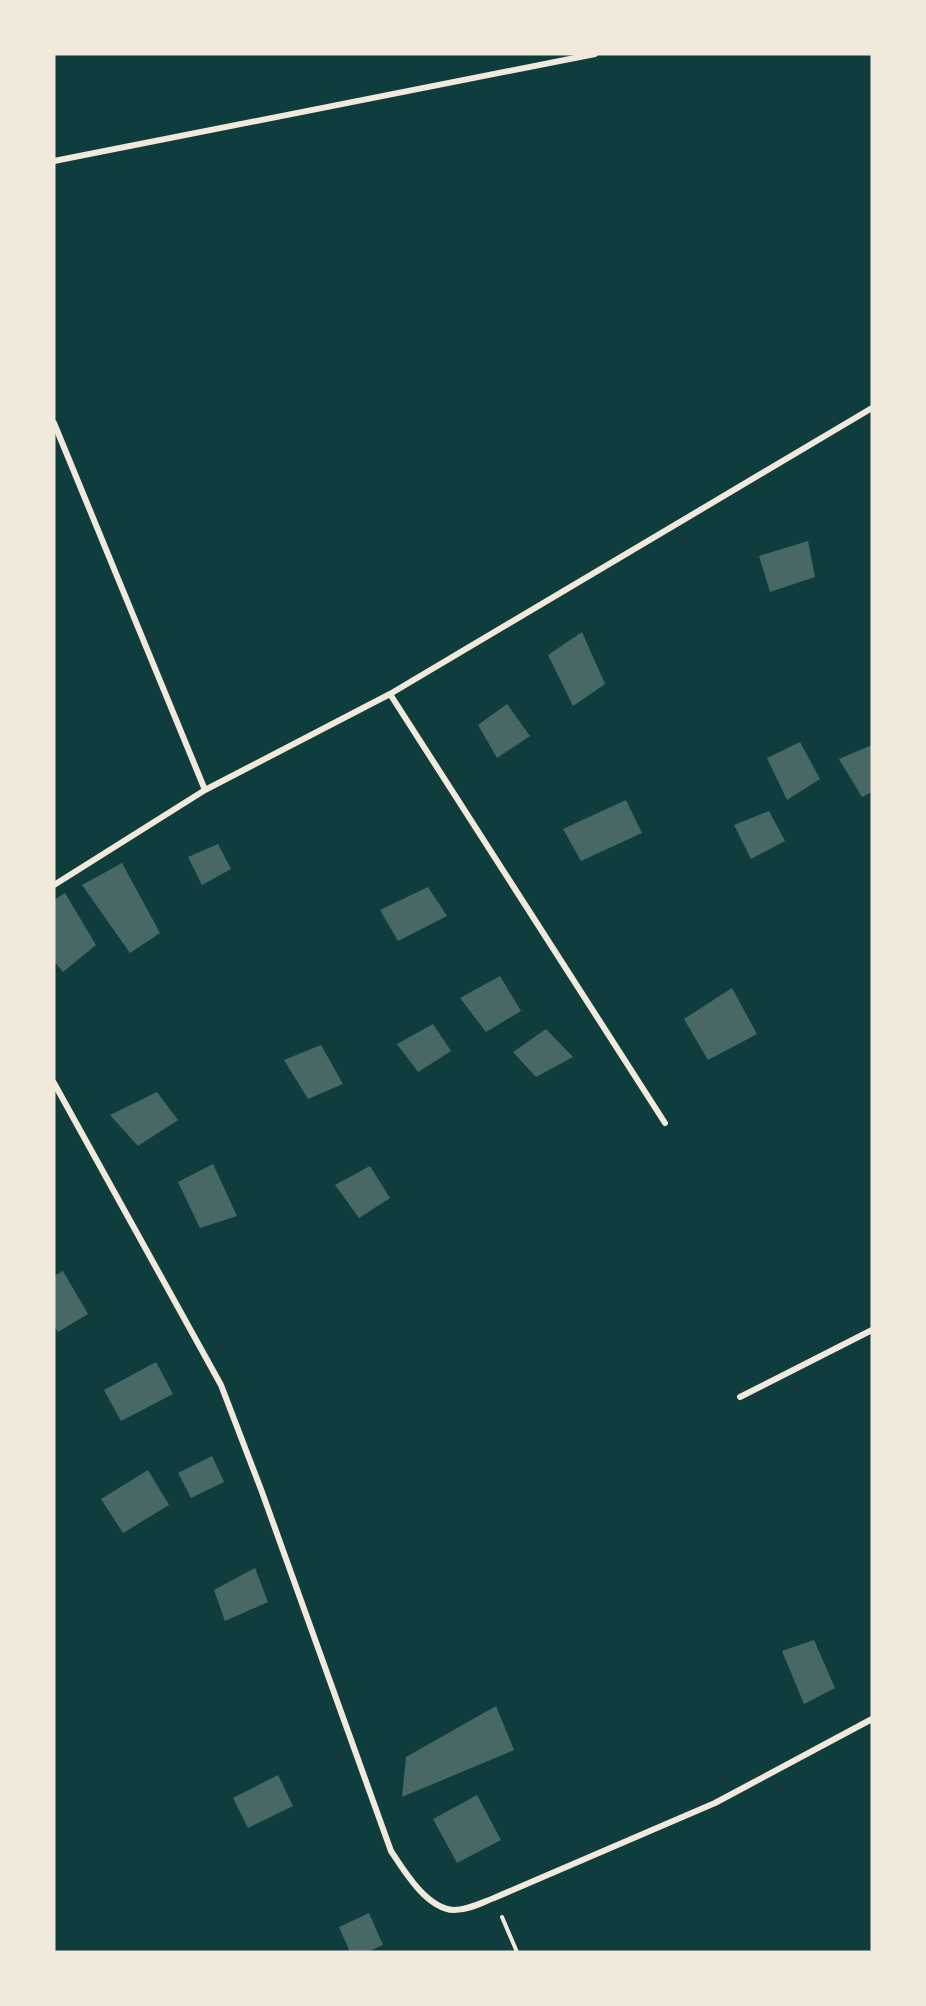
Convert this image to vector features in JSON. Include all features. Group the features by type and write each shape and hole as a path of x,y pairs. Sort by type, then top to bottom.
{"street":[{"path":"54,161 595,54"},
{"path":"54,885 205,790 390,694 872,408"},
{"path":"54,423 205,790"},
{"path":"390,694 665,1123"},
{"path":"54,1083 221,1385 392,1851 412,1883 436,1903 452,1910 470,1908 494,1898 715,1803 872,1719"},
{"path":"740,1397 872,1330"}],"path":[{"path":"494,1898 517,1952"}],"building":[{"path":"808,541 815,577 770,592 759,556"},
{"path":"582,632 605,684 573,706 548,655"},
{"path":"507,704 530,736 497,758 478,725"},
{"path":"800,742 820,779 787,800 767,758"},
{"path":"872,745 872,792 862,797 839,759"},
{"path":"626,800 642,833 581,861 563,829"},
{"path":"769,811 785,841 751,859 734,825"},
{"path":"218,844 231,869 202,885 188,857"},
{"path":"122,863 160,933 130,953 82,885"},
{"path":"428,887 447,916 398,941 380,910"},
{"path":"65,893 96,945 63,972 54,961 54,900"},
{"path":"500,976 521,1011 486,1032 460,998"},
{"path":"732,988 757,1034 708,1060 684,1019"},
{"path":"433,1024 451,1051 418,1072 397,1044"},
{"path":"546,1029 573,1057 536,1077 513,1052"},
{"path":"321,1045 343,1084 308,1099 284,1060"},
{"path":"157,1092 178,1120 138,1146 110,1115"},
{"path":"213,1164 237,1216 200,1228 178,1182"},
{"path":"370,1166 390,1198 359,1218 335,1185"},
{"path":"63,1271 88,1314 58,1332 54,1326 54,1276"},
{"path":"156,1362 173,1394 121,1421 104,1390"},
{"path":"212,1456 224,1482 191,1498 178,1473"},
{"path":"148,1470 169,1505 123,1533 101,1499"},
{"path":"255,1568 268,1602 225,1621 214,1590"},
{"path":"814,1640 835,1688 804,1704 782,1651"},
{"path":"496,1706 514,1750 402,1797 406,1757"},
{"path":"278,1775 293,1806 248,1828 233,1798"},
{"path":"477,1795 501,1840 457,1863 433,1819"},
{"path":"369,1913 383,1945 367,1952 350,1952 339,1927"}]}
